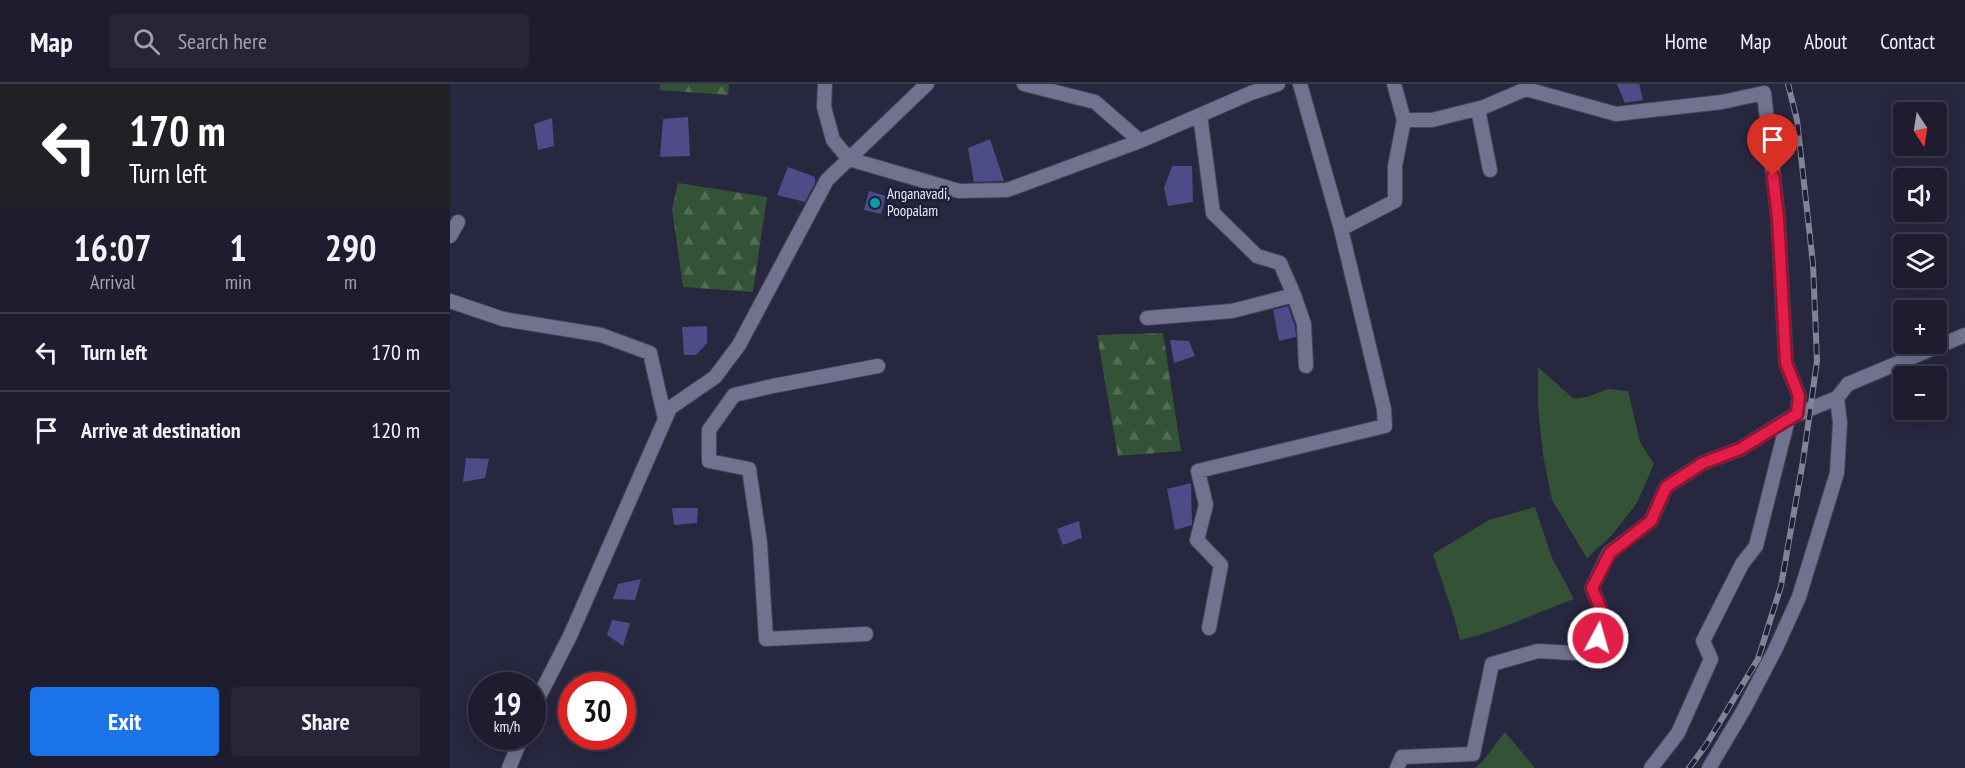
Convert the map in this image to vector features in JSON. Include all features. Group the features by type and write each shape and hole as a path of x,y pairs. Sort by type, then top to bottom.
{"street":[{"path":"825,84 824,107 833,140 849,159 959,191 1007,190 1140,141 1251,93 1278,84"},
{"path":"546,683 570,636 670,408 715,377 739,345 827,180 927,84"},
{"path":"1024,84 1095,102 1140,141"},
{"path":"1209,628 1221,565 1197,540 1206,506 1198,471 1385,426 1384,410 1341,229 1300,84"},
{"path":"1341,229 1395,201 1395,166 1404,120 1394,84"},
{"path":"1404,120 1432,120 1479,109 1533,87 1616,114 1722,102 1764,93 1778,218 1786,363 1799,396 1756,546 1742,564 1703,641 1711,658 1678,733 1651,768"},
{"path":"1479,109 1490,170"},
{"path":"1200,115 1213,213 1257,256 1280,263 1304,324 1306,366"},
{"path":"450,236 458,222"},
{"path":"1147,318 1232,311 1294,295"},
{"path":"450,301 503,319 601,335 650,353 665,419"},
{"path":"1397,768 1402,757 1473,754 1492,664 1538,651 1590,654 1606,622 1592,588 1610,553 1651,521 1666,487 1703,463 1740,449 1793,416 1837,398 1848,384 1965,335"},
{"path":"866,634 766,639 760,543 748,469 709,461 709,430 734,395 878,366"},
{"path":"1709,768 1770,661 1799,597 1837,473 1840,423 1837,398"},
{"path":"509,768 516,750"}],"green space":[{"path":"661,84 729,84 728,95 659,90"},
{"path":"678,183 767,197 753,292 683,287 672,209"},
{"path":"1163,333 1181,451 1118,456 1097,335"},
{"path":"1538,367 1574,399 1608,389 1628,391 1640,442 1654,464 1637,503 1612,535 1587,558 1552,500 1543,455 1538,407"},
{"path":"1535,507 1552,558 1574,599 1503,627 1460,640 1433,554 1489,520"},
{"path":"1505,732 1535,768 1475,768 1483,761"}],"building":[{"path":"1617,84 1639,84 1643,100 1625,103"},
{"path":"688,117 690,156 660,157 663,119"},
{"path":"552,118 554,146 538,150 534,124"},
{"path":"990,139 1004,181 974,182 968,148"},
{"path":"1172,166 1192,166 1193,202 1168,206 1164,188"},
{"path":"788,167 815,177 815,183 805,202 777,195"},
{"name":"Anganavadi, Poopalam","path":"869,191 886,196 881,214 864,210"},
{"path":"1288,306 1296,337 1279,341 1273,310"},
{"path":"707,326 707,343 696,355 684,355 682,327"},
{"path":"1170,340 1189,341 1195,356 1174,363"},
{"path":"466,458 489,459 485,478 463,482"},
{"path":"1191,483 1192,525 1175,530 1167,489"},
{"path":"672,508 698,508 697,523 674,525"},
{"path":"1079,521 1082,538 1063,545 1057,529"},
{"path":"641,579 635,600 613,599 618,584"},
{"path":"612,620 630,623 623,646 607,635"}],"railway":[{"path":"1689,768 1706,745 1758,659 1781,586 1803,461 1817,361 1813,264 1797,120 1788,84"}],"place":[{"name":"Anganavadi, Poopalam","path":"875,203"}],"route":[{"path":"1598,638 1606,622 1592,588 1610,553 1651,521 1666,487 1703,463 1740,449 1797,414 1799,396 1786,363 1778,218 1773,176"}]}
